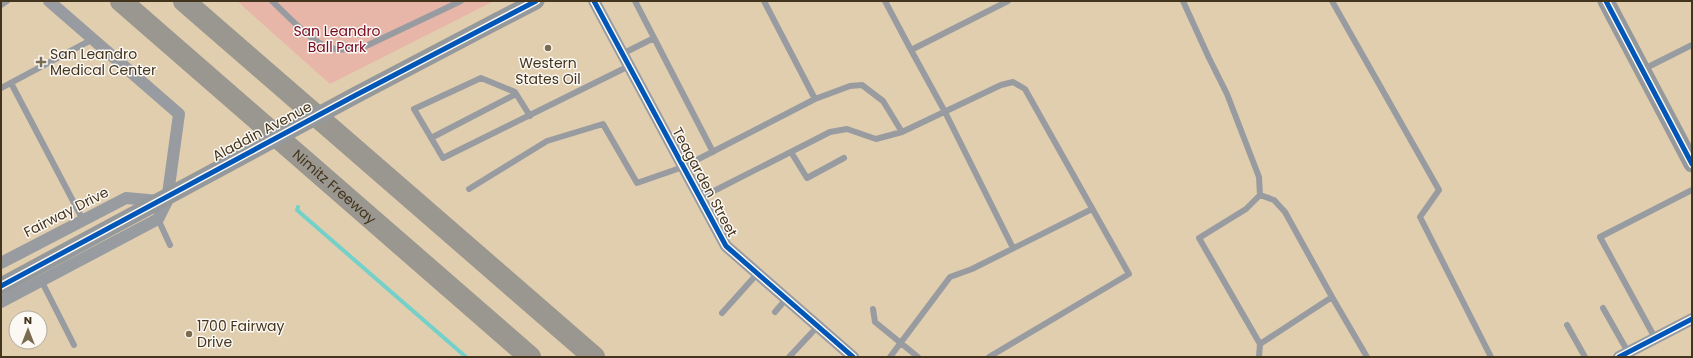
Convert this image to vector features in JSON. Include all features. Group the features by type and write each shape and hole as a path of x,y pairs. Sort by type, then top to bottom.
{"highway":[{"name":"Nimitz Freeway","path":"121,1 530,357"},
{"path":"184,1 594,357"}],"street":[{"path":"1,302 158,219 167,201 179,114 49,1"},
{"name":"Aladdin Avenue","path":"1,286 356,94 536,1"},
{"name":"Teagarden Street","path":"594,1 726,246 853,357"},
{"path":"1606,1 1692,164"},
{"name":"Fairway Drive","path":"1,263 126,198 167,201"},
{"path":"1624,355 1692,319"}],"lane":[{"path":"1,5 7,1"},
{"path":"272,1 316,42 329,48 348,50 364,47 461,1"},
{"path":"635,1 713,152"},
{"path":"764,1 814,99"},
{"path":"885,1 945,112 1013,248"},
{"path":"911,50 1008,1"},
{"path":"1183,1 1227,94 1259,177 1260,195 1246,209 1199,238 1260,344 1259,357"},
{"path":"1332,1 1439,190 1420,217 1491,357"},
{"path":"622,54 654,38"},
{"path":"1,88 94,39"},
{"path":"1642,70 1692,45"},
{"path":"530,116 516,94 481,78 414,108 443,158 530,116 629,66"},
{"path":"700,198 830,132 847,128 876,139 902,132 1001,85 1013,82 1025,89 1129,274 989,357"},
{"path":"11,83 83,220"},
{"path":"469,189 547,141 603,124 637,183 683,167 814,99 850,86 862,85 883,101 902,132"},
{"path":"431,138 516,94"},
{"path":"791,152 807,178 844,158"},
{"path":"1655,338 1600,237 1692,190"},
{"path":"1260,195 1274,200 1285,212 1367,357"},
{"path":"890,357 950,277 972,269 1092,209"},
{"path":"158,219 170,245"},
{"path":"722,313 757,274"},
{"path":"41,280 74,345"},
{"path":"1260,344 1332,297"},
{"path":"775,312 786,299"},
{"path":"1603,308 1624,355"},
{"path":"873,309 875,322 918,357"},
{"path":"1567,325 1585,357"},
{"path":"789,357 818,326"}],"green space":[{"name":"San Leandro Ball Park","path":"237,1 494,1 330,84"}],"waterway":[{"path":"298,207 297,210 466,357"}],"cycle path":[{"path":"1,286 356,95 536,1"},
{"path":"594,1 726,246 853,357"},
{"path":"1606,1 1692,164"},
{"path":"1619,357 1692,319"}],"place":[{"name":"Western States Oil","path":"548,48"},
{"name":"San Leandro Medical Center","path":"41,62"},
{"name":"1700 Fairway Drive","path":"189,334"}]}
